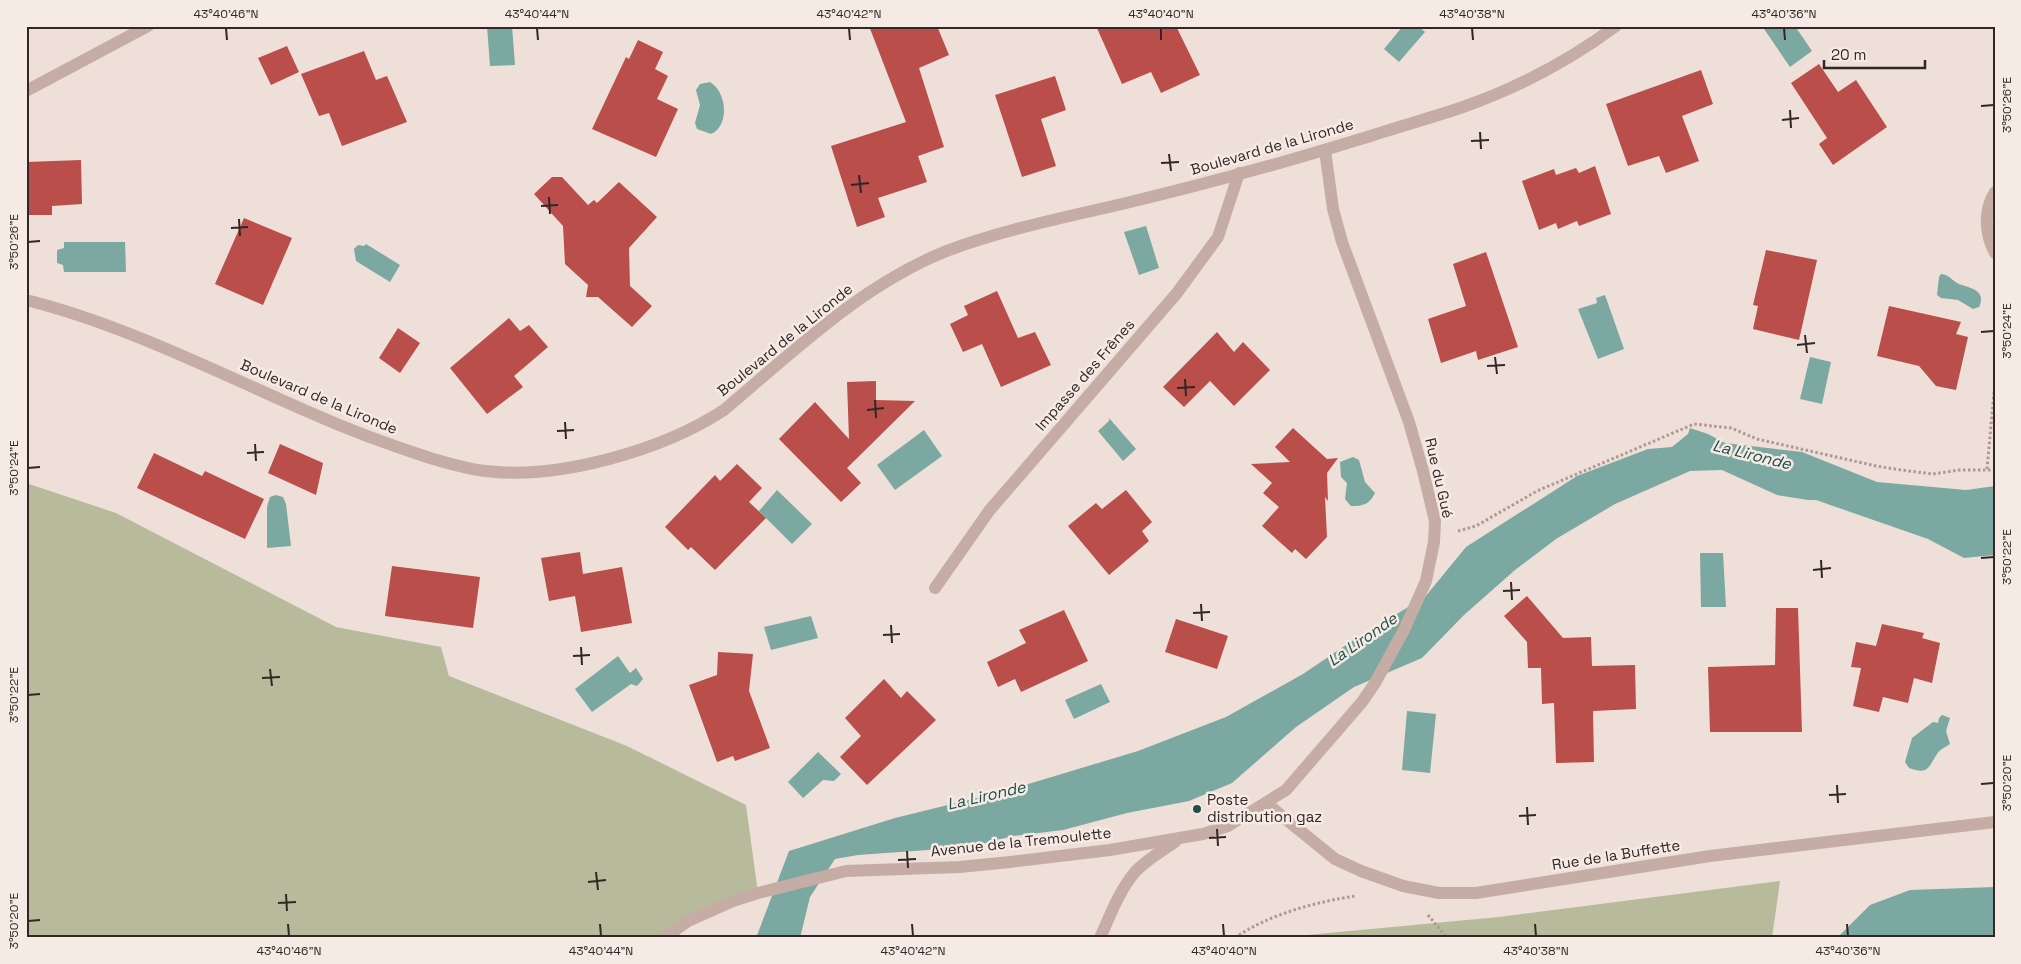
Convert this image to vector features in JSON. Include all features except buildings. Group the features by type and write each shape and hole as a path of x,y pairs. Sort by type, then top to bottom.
{"street":[{"path":"26,91 148,26"},
{"name":"Boulevard de la Lironde","path":"26,300 56,307 112,327 360,435 454,465 486,471 520,472 552,470 620,455 657,444 707,421 724,410 851,304 897,275 946,252 998,235 1174,192 1325,150 1464,106 1532,77 1600,38 1616,26"},
{"name":"Rue du Gué","path":"1266,803 1286,790 1362,702 1375,683 1404,630 1417,598 1426,582 1434,542 1434,521 1423,471 1409,422 1342,242 1332,209 1325,150"},
{"name":"Impasse des Frênes","path":"936,588 989,512 1183,285 1218,236 1239,173"},
{"path":"1995,192 1986,219 1989,238 1995,253"},
{"name":"Rue de la Buffette","path":"1266,803 1335,859 1361,872 1404,886 1439,893 1476,893 1710,856 1995,822"},
{"name":"Avenue de la Tremoulette","path":"664,938 688,921 733,901 846,871 977,865 1110,850 1204,834 1228,826 1266,803"},
{"path":"1100,938 1122,891 1135,872 1180,838"}],"path":[{"path":"1988,469 1995,382"},
{"path":"1434,521 1455,532 1476,526 1537,492 1694,424 1731,428 1757,439 1901,470 1933,474 1959,470 1995,470"},
{"path":"1235,938 1274,917 1341,898 1360,895"}],"green space":[{"path":"26,483 116,513 336,627 441,647 449,676 627,746 746,805 758,893 664,938 26,938"},
{"path":"1780,881 1772,938 1275,938 1499,917"}],"water":[{"path":"487,26 512,26 515,65 490,66"},
{"path":"1403,26 1418,26 1425,32 1399,62 1384,49"},
{"path":"1762,26 1795,26 1812,51 1790,67"},
{"path":"710,82 720,93 724,109 724,117 721,124 711,134 697,129 695,123 700,105 696,90 700,84"},
{"path":"1146,226 1159,268 1139,275 1124,232"},
{"path":"64,242 125,242 126,272 64,272 63,265 57,263 57,250 64,248"},
{"path":"366,244 400,265 390,282 356,261 354,249 358,245 364,246"},
{"path":"1941,274 1976,291 1981,297 1979,307 1973,309 1958,300 1941,298 1937,295"},
{"path":"1605,295 1624,349 1598,359 1578,309 1597,303 1596,298"},
{"path":"1810,357 1831,362 1822,404 1800,399"},
{"path":"1109,418 1136,449 1123,461 1098,431 1109,421"},
{"name":"La Lironde","path":"1690,428 1708,434 1725,443 1802,452 1877,482 1966,490 1995,486 1995,555 1964,558 1928,539 1816,500 1777,495 1722,470 1690,471 1615,504 1556,539 1515,570 1464,615 1422,658 1354,687 1296,727 1232,783 1189,801 1127,813 1063,830 1013,836 970,847 858,855 835,859 810,897 800,938 756,938 789,851 895,818 1005,791 1138,751 1226,717 1303,674 1355,639 1425,597 1466,547 1577,476 1648,449 1672,447 1688,434"},
{"path":"924,430 942,456 895,490 877,465"},
{"path":"1353,457 1359,460 1365,482 1375,493 1370,500 1359,506 1351,506 1345,499 1347,483 1341,477 1340,462"},
{"path":"777,490 812,524 792,544 759,511"},
{"path":"276,495 283,497 286,504 291,546 267,548 267,507 270,497"},
{"path":"1700,553 1723,553 1726,607 1701,607"},
{"path":"811,616 818,638 771,650 764,627"},
{"path":"618,656 630,673 636,668 643,679 637,686 631,684 592,712 575,689"},
{"path":"1101,684 1110,702 1074,719 1065,700"},
{"path":"1407,711 1436,714 1430,773 1402,770"},
{"path":"1942,715 1950,718 1946,731 1950,744 1938,752 1927,769 1920,771 1909,768 1905,762 1912,738 1933,722 1938,723"},
{"path":"818,752 841,774 834,781 823,780 803,798 788,782"},
{"path":"1995,887 1995,938 1837,938 1870,905 1910,890"}],"place":[{"name":"Poste distribution gaz","path":"1197,809"}]}
